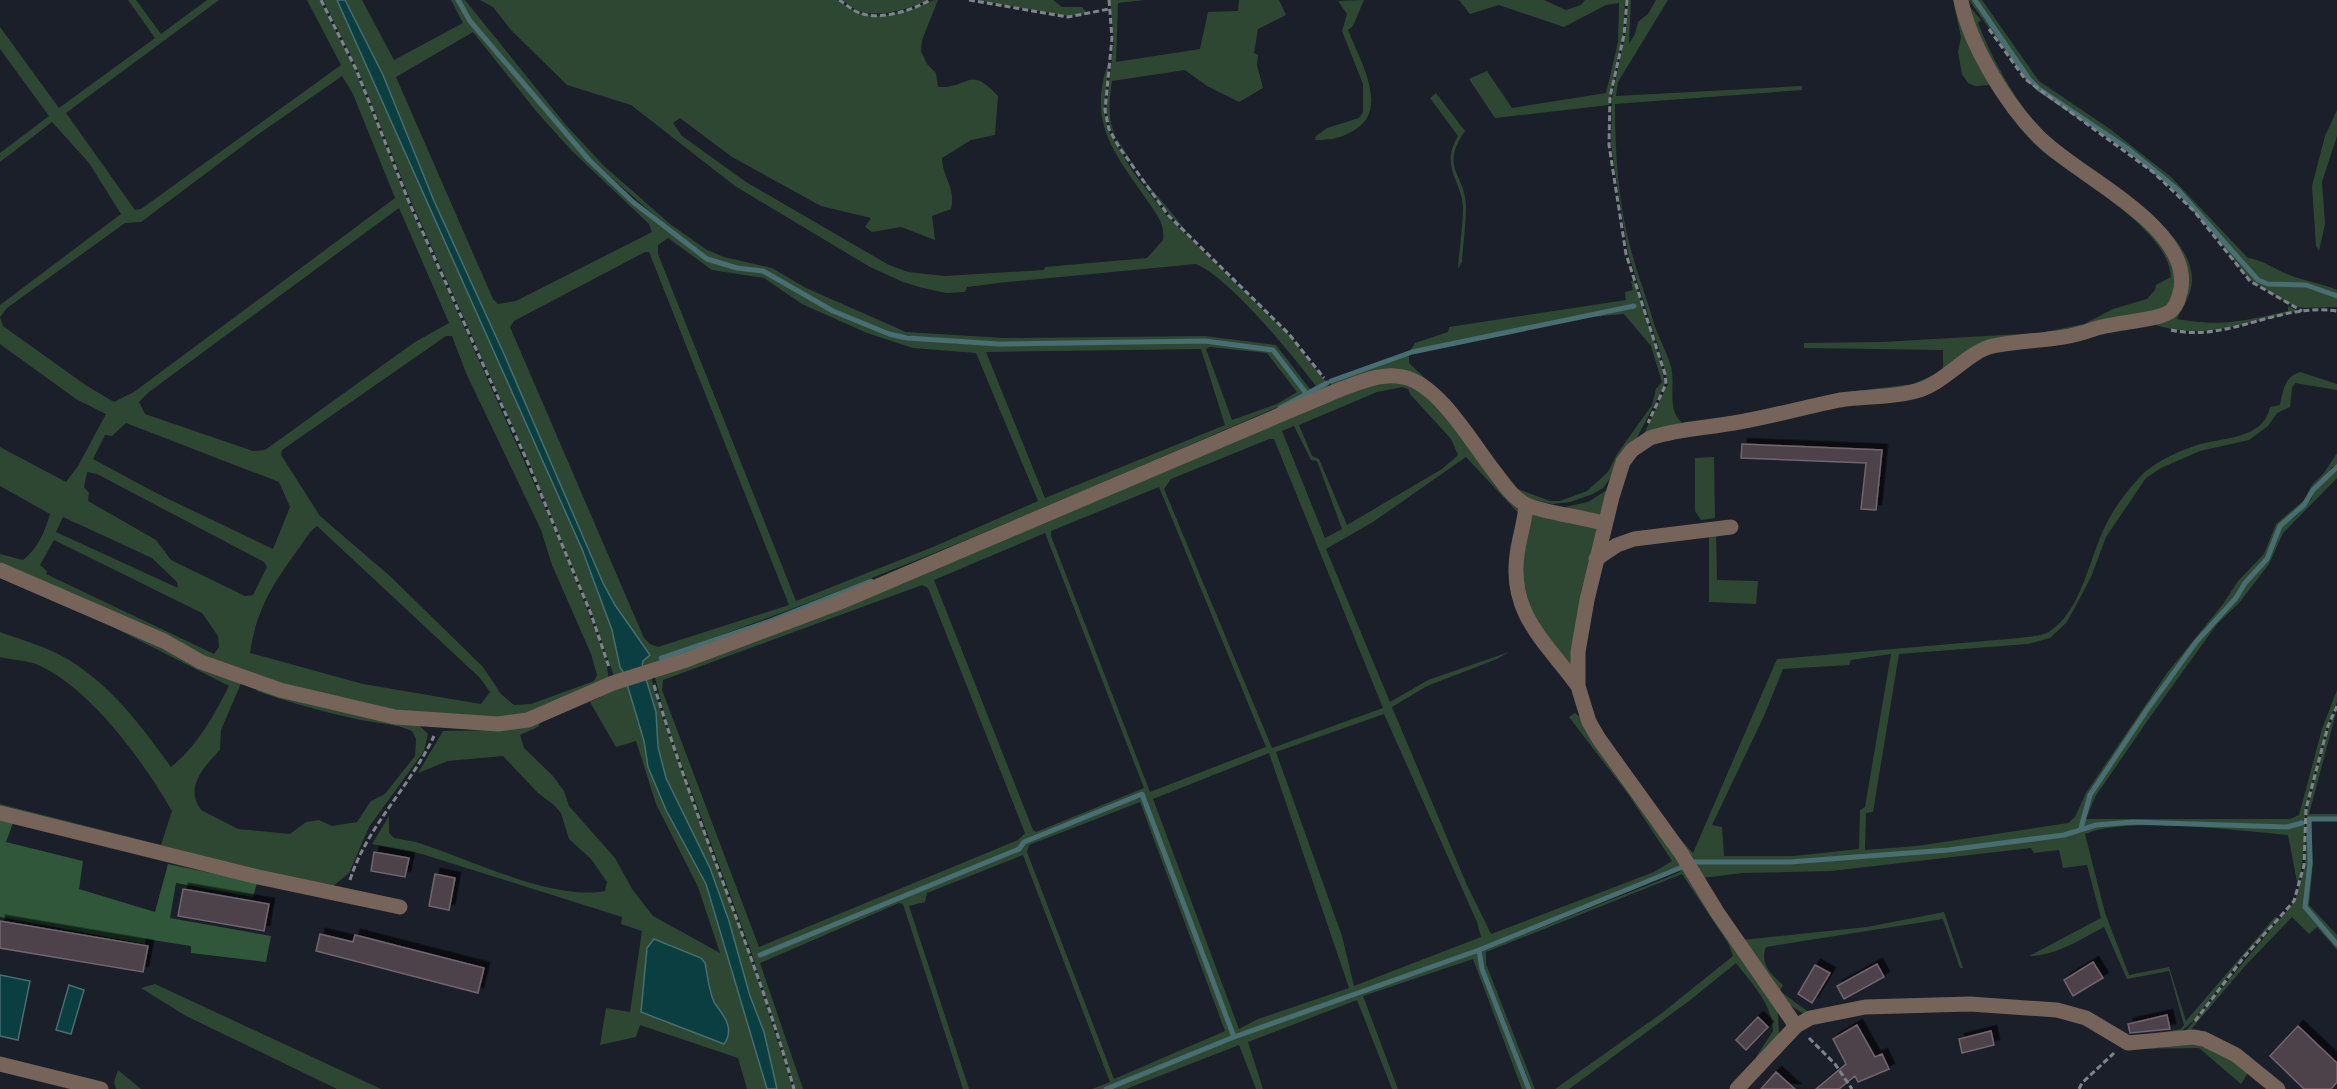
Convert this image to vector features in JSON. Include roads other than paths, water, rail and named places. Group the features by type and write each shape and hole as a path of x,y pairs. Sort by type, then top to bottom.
{"street":[{"path":"1796,1026 1717,912 1681,853 1589,723 1578,686 1578,652 1596,559 1623,462 1632,450 1650,438 1842,400 1916,391 1948,376 1979,351 1991,346 2066,338 2119,321 2156,318 2172,310 2178,302 2182,280 2176,255 2151,225 2128,204 2062,158 2027,125 1969,32 1961,0"},
{"path":"0,570 164,641 201,662 238,677 328,703 395,717 498,724 528,720 617,682 650,673 838,603 1334,392 1383,376 1402,376 1427,388 1461,426 1509,491 1526,505 1583,516 1605,524"},
{"path":"1526,505 1525,521 1517,554 1518,595 1526,617 1538,636 1578,686"},
{"path":"1596,559 1617,544 1634,539 1731,527"},
{"path":"0,813 162,855 400,906"},
{"path":"1737,1089 1796,1026 1810,1018 1845,1009 1970,1004 2058,1010 2086,1018 2128,1042 2204,1039 2225,1047 2278,1089"},
{"path":"0,1064 101,1089"}],"waterway":[{"path":"458,0 470,21 589,160 633,202 707,259 737,268 763,271 833,311 889,334 907,338 999,344 1205,341 1273,350 1306,393"},
{"path":"1975,0 2029,79 2039,89 2127,148 2178,190 2258,280 2268,284 2306,285 2337,296"},
{"path":"1331,381 1412,352 1634,306"},
{"path":"1280,408 1327,383"},
{"path":"2081,828 2090,795 2146,711 2196,642 2267,559 2280,526 2304,505 2313,490 2337,467"},
{"path":"661,658 770,621 871,581"},
{"path":"760,955 1019,849 1024,842 1142,794 1234,1037"},
{"path":"2337,819 2309,819 2310,863 2305,907 2337,944"},
{"path":"1694,862 1790,862 1948,850 2064,835 2096,825 2133,822 2287,827 2302,823"},
{"path":"1106,1089 1234,1037 1479,950 1680,868"},
{"path":"1479,950 1482,969 1529,1089"}]}
